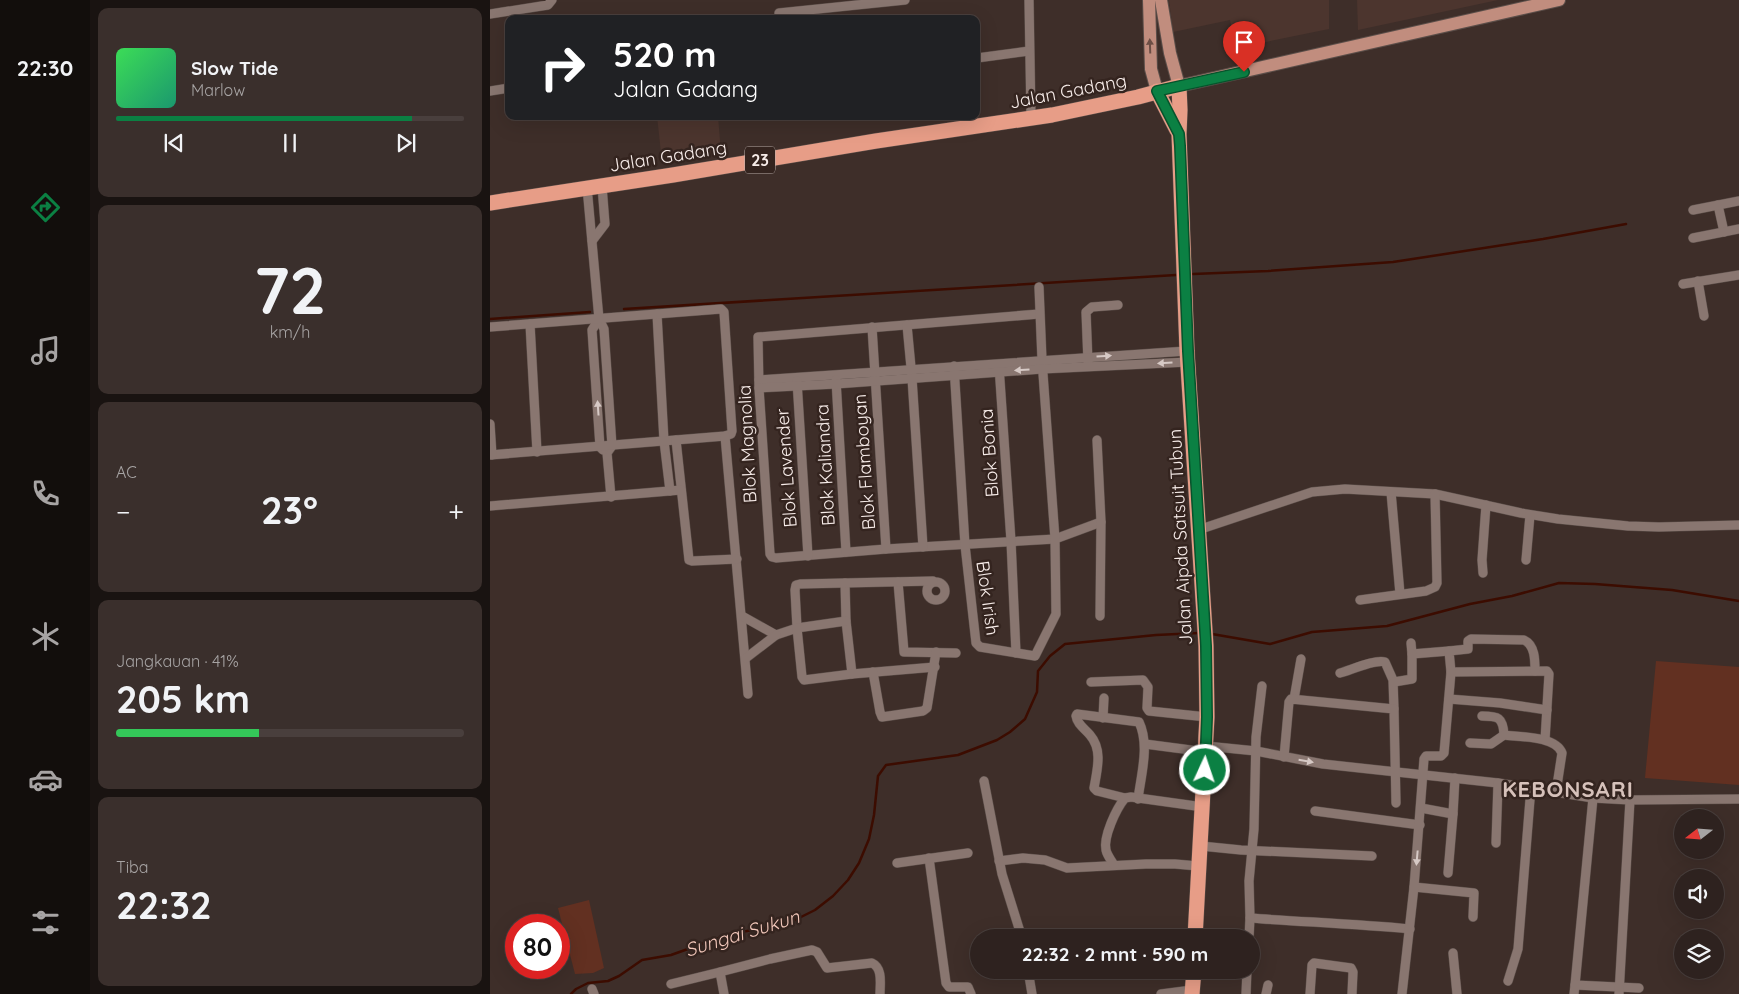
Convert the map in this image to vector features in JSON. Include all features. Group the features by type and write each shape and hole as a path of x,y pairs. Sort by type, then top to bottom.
{"highway":[{"name":"Jalan Gadang","path":"490,203 1031,118 1138,97 1179,86"},
{"name":"Jalan Aipda Satsuit Tubun","path":"1179,86 1179,134 1188,357 1206,646 1206,749 1195,929"},
{"name":"Jalan Aipda Satsuit Tubun","path":"1157,91 1179,134"},
{"path":"1192,992 1193,979"}],"main road":[{"path":"1149,0 1151,69 1157,91"},
{"path":"1161,0 1170,53 1179,86"},
{"name":"Jalan Gadang","path":"1179,86 1559,0"}],"street":[{"path":"490,14 548,4 552,0"},
{"path":"779,13 905,0"},
{"path":"1029,0 1031,118"},
{"path":"980,58 1029,51"},
{"path":"490,91 505,89"},
{"path":"592,241 605,224 595,186"},
{"path":"595,186 592,241 599,319 604,329 607,378 606,449"},
{"path":"1693,210 1739,201"},
{"path":"1718,206 1724,232"},
{"path":"1693,238 1739,229"},
{"path":"1683,284 1739,277"},
{"path":"1698,281 1704,316"},
{"path":"1016,653 1033,657 1037,654 1056,614 1055,539 1042,364 1039,287"},
{"path":"1088,362 1086,312 1092,307 1118,305"},
{"path":"490,327 721,309 724,312 732,431 731,434 725,436 664,441 606,449 491,455 490,424"},
{"path":"657,314 664,441 670,491"},
{"path":"872,327 1039,314"},
{"path":"599,319 592,330 596,379 611,497"},
{"path":"530,324 538,452"},
{"path":"906,325 912,374 923,547"},
{"name":"Blok Magnolia","path":"808,556 776,558 770,554 757,340 761,336 872,327"},
{"name":"Blok Flamboyan","path":"872,327 886,549"},
{"path":"759,384 1042,364 1188,357"},
{"name":"Blok Bonia","path":"999,368 1011,541 1016,653"},
{"path":"954,371 965,545"},
{"path":"596,379 607,378"},
{"name":"Blok Kaliandra","path":"836,380 846,552"},
{"name":"Blok Lavender","path":"797,382 808,556"},
{"path":"725,436 748,694"},
{"path":"676,440 689,560 692,562 737,559"},
{"path":"1097,440 1101,522 1100,616"},
{"path":"1198,530 1312,492 1345,489 1435,494 1530,515 1628,526 1739,525"},
{"path":"490,506 681,490"},
{"path":"1391,492 1400,594"},
{"path":"1360,600 1426,591 1435,587 1437,583 1435,494"},
{"path":"1483,573 1482,560 1486,505"},
{"path":"1526,560 1530,515"},
{"path":"808,556 886,549 1055,539 1101,522"},
{"name":"Blok Irish","path":"965,545 976,643 980,647 1016,653"},
{"path":"927,594 928,585 933,581"},
{"path":"913,582 931,599 937,600 944,595 944,586 940,582 933,581 796,585 794,590 802,677 804,680 935,667"},
{"path":"898,582 906,669"},
{"path":"844,583 852,674"},
{"path":"742,616 776,635"},
{"path":"746,658 776,635 797,628 846,621"},
{"path":"1412,654 1468,649 1468,641 1471,638 1524,640 1528,641 1532,648 1535,670"},
{"path":"1394,682 1412,679 1411,643"},
{"path":"1402,994 1410,929 1425,756 1440,756 1444,754 1451,672 1450,650"},
{"path":"904,652 956,653"},
{"path":"874,672 882,716 923,712 926,710 935,667 936,652"},
{"path":"1294,699 1301,659"},
{"path":"1340,673 1382,661 1388,665 1394,682 1396,803"},
{"path":"1451,672 1547,671 1545,740"},
{"path":"1091,682 1144,680 1148,687 1147,708 1150,711 1207,717"},
{"path":"1249,929 1248,881 1254,828 1256,737 1262,686"},
{"path":"1104,698 1104,718"},
{"path":"1284,756 1289,702 1291,699 1394,709"},
{"path":"1449,700 1500,703 1547,710"},
{"path":"1138,798 1145,744 1143,730 1139,722 1078,714 1076,720 1092,737 1098,750 1094,788 1097,791 1125,798 1131,797 1203,808"},
{"path":"1482,716 1498,717 1502,724 1504,735"},
{"path":"1470,743 1491,744 1504,735 1545,740 1557,745 1562,753 1556,792"},
{"path":"1145,744 1256,751 1323,764 1394,770 1531,787 1593,798 1630,800 1739,799"},
{"path":"1448,873 1456,778"},
{"path":"984,781 999,861 1019,929"},
{"path":"1496,843 1498,783"},
{"path":"1508,981 1518,949 1531,787"},
{"path":"1114,865 1106,852 1105,842 1114,817 1125,798"},
{"path":"1593,798 1574,990 1619,991 1639,988"},
{"path":"1619,991 1630,800"},
{"path":"1421,808 1453,814"},
{"path":"1315,811 1420,825"},
{"path":"1201,846 1372,856"},
{"path":"897,863 968,853"},
{"path":"929,858 946,983 950,987 968,987 971,994"},
{"path":"999,861 1023,858 1045,860 1068,868 1175,864 1198,866"},
{"path":"1414,887 1474,893 1473,917"},
{"path":"1250,918 1410,929"},
{"path":"671,984 812,950 817,952 827,968 872,963 876,965 880,970 880,994"},
{"path":"1453,953 1458,994"},
{"path":"1310,994 1312,965 1316,963 1351,968 1353,972 1352,994"},
{"path":"720,972 724,994"},
{"path":"1030,979 1032,994"},
{"path":"1246,994 1247,979"},
{"path":"1161,994 1192,992"}],"shaded area":[{"path":"1169,0 1329,0 1329,29 1236,48 1230,20 1173,32"},
{"path":"1357,0 1498,0 1358,30"},
{"path":"657,120 718,120 721,153 662,162"},
{"path":"1656,661 1739,667 1739,785 1645,778"},
{"path":"589,900 604,968 593,973 575,974 570,955 570,914 560,914 558,908"}],"waterway":[{"path":"1193,274 1393,262 1626,224"},
{"path":"624,309 1176,275"},
{"path":"490,319 590,312"},
{"path":"1212,634 1270,644 1312,632 1387,626 1559,583 1672,590 1739,601"},
{"name":"Sungai Sukun","path":"571,994 588,983 608,981 619,976 642,960 671,955 730,934 776,926 795,920 815,910 833,896 848,880 859,863 869,839 874,815 878,776 886,765 958,755 997,740 1010,732 1025,719 1037,692 1038,671 1050,656 1065,644 1156,635 1199,633"}],"district":[{"name":"KEBONSARI","path":"1568,789"}],"route":[{"path":"1205,770 1207,717 1206,646 1188,351 1180,146 1179,134 1157,91 1244,72"}]}
